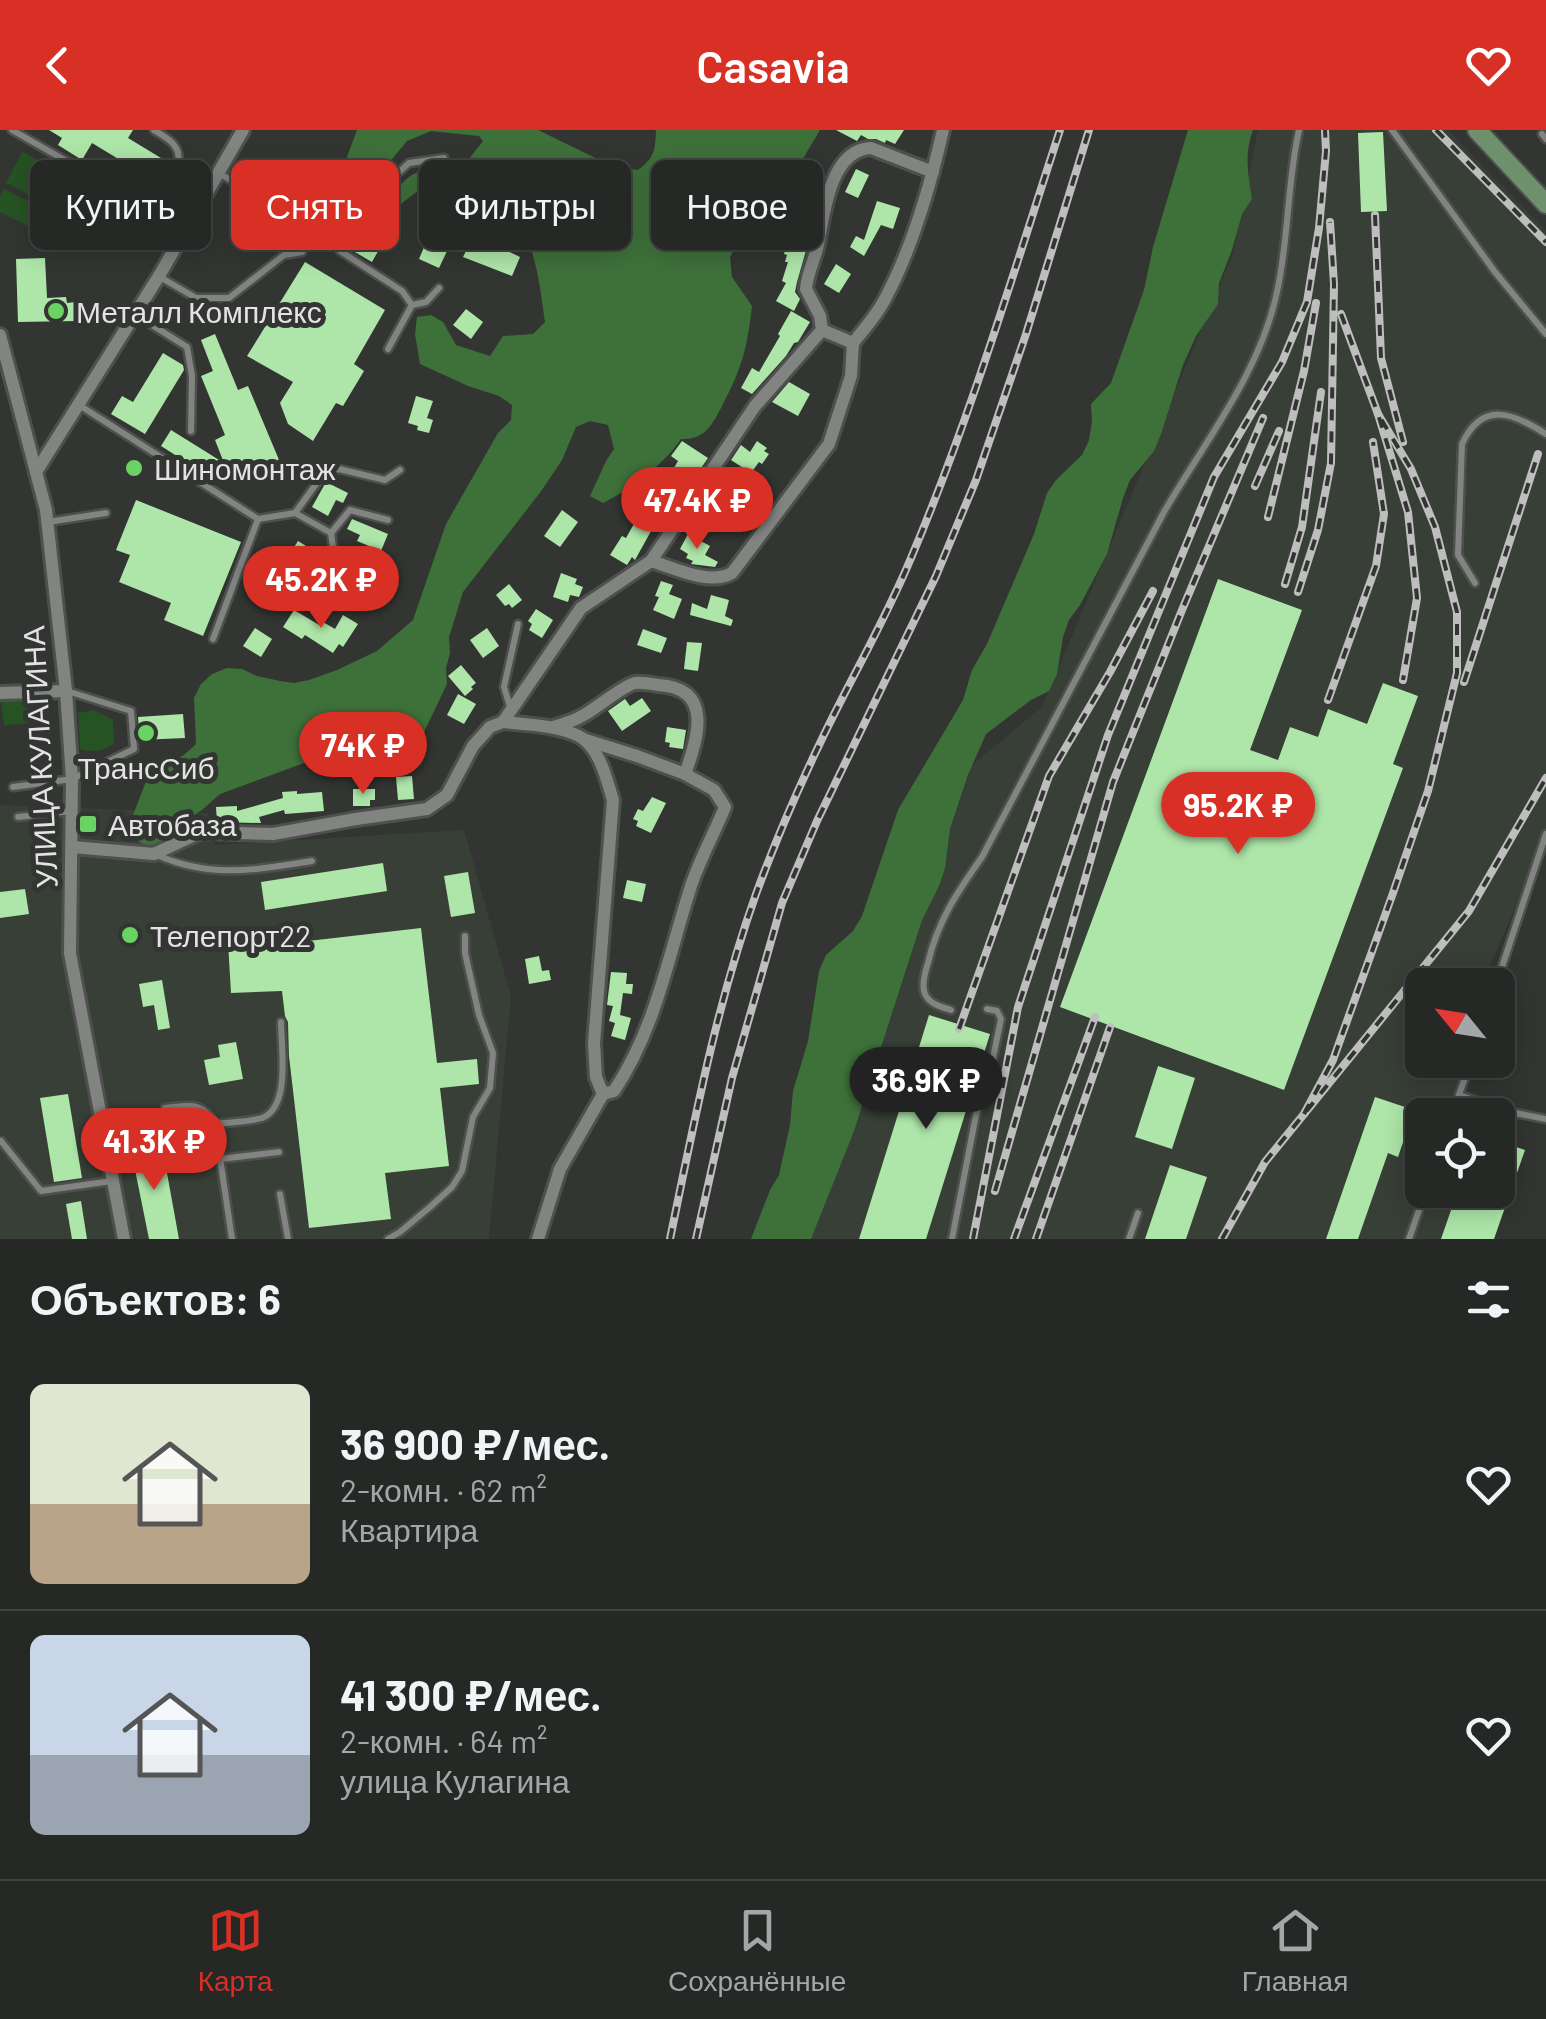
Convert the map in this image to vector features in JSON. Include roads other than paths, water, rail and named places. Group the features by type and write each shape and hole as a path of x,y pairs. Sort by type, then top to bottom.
{"main road":[{"path":"1477,130 1546,204"}],"street":[{"path":"211,187 244,130"},
{"path":"651,561 712,578 732,574 829,444 850,376 853,343 884,301 912,240 943,130"},
{"path":"72,847 154,854 201,832 274,834 426,809 447,795 473,746 507,716 581,608 651,561 755,406 822,330 806,280 828,193 843,165 863,148 871,148 933,172"},
{"path":"36,472 175,250"},
{"path":"822,330 853,343"},
{"name":"УЛИЦА КУЛАГИНА","path":"0,335 6,377 36,472 47,522 72,780 70,953 124,1239"},
{"path":"553,727 580,718 634,683 679,688 690,696 697,718 696,744 685,774"},
{"path":"0,692 66,691"},
{"path":"507,716 553,727 685,774 714,790 725,807 692,882 656,1008 626,1074 614,1091 603,1094 560,1168 538,1239"},
{"path":"586,740 603,768 613,800 594,1043 596,1077 603,1094"}],"lane":[{"path":"12,130 64,160"},
{"path":"154,130 175,146 178,160"},
{"path":"951,1010 932,1003 924,993 923,982 936,933 948,906 982,857 1164,512 1253,361 1277,295 1299,130"},
{"path":"1392,130 1494,272 1546,334"},
{"path":"399,172 408,163 444,158"},
{"path":"219,173 231,180"},
{"path":"339,250 402,291 412,305"},
{"path":"159,276 196,298 229,298 284,256 302,252"},
{"path":"388,349 412,305 426,302 439,288"},
{"path":"134,315 187,347 192,376 191,431"},
{"path":"78,404 258,520 295,513 331,533"},
{"path":"1474,583 1458,555 1462,444 1470,427 1485,416 1506,414 1546,434"},
{"path":"295,513 324,473 339,469 384,480 400,470"},
{"path":"344,588 336,569 331,533 350,510 388,520"},
{"path":"47,522 106,513"},
{"path":"213,639 258,520"},
{"path":"507,716 504,687 518,624"},
{"path":"13,787 72,780 134,749 131,711 66,691"},
{"path":"18,817 73,811"},
{"path":"1502,968 1546,834"},
{"path":"154,854 192,868 252,871 312,861"},
{"path":"388,1239 452,1187 462,1172 473,1117 490,1088 493,1053 479,1015 465,936"},
{"path":"952,1239 976,1115 1002,1020 997,1011 986,1009"},
{"path":"215,1124 264,1117 275,1108 282,1092 281,1022"},
{"path":"1458,1098 1465,1078"},
{"path":"1459,1095 1546,1119"},
{"path":"165,1108 196,1106 208,1111 215,1124 232,1239"},
{"path":"1,1141 41,1192 113,1181"},
{"path":"220,1159 279,1152"},
{"path":"280,1194 288,1239"},
{"path":"1409,1239 1420,1208"},
{"path":"1129,1239 1138,1213"}],"railway":[{"path":"670,1239 718,1022 756,894 803,779 890,605 932,506 990,346 1060,130"},
{"path":"696,1239 732,1078 782,903 817,821 936,576 976,480 1089,130"},
{"path":"973,1239 1018,1007 1108,735 1214,477 1282,362 1307,302 1319,228 1325,130"},
{"path":"1436,130 1546,242"},
{"path":"1375,215 1381,358 1403,442"},
{"path":"1298,592 1318,530 1331,463 1334,284 1330,222"},
{"path":"1268,517 1304,371 1316,303"},
{"path":"1341,314 1408,512 1417,598 1403,680"},
{"path":"1285,584 1302,527 1321,392"},
{"path":"1304,1114 1333,1060 1393,893 1428,791 1457,673 1457,612 1435,527 1411,469 1378,414"},
{"path":"995,1191 1113,782 1263,418"},
{"path":"1255,486 1279,431"},
{"path":"1328,700 1376,566 1384,514 1373,442"},
{"path":"1464,682 1538,454"},
{"path":"959,1029 1049,776 1153,591"},
{"path":"1222,1239 1265,1162 1469,911 1546,778"},
{"path":"1014,1239 1095,1017"},
{"path":"1036,1239 1110,1027"}],"place":[{"name":"Металл Комплекс","path":"56,311"},
{"name":"Шиномонтаж","path":"134,468"},
{"name":"ТрансСиб","path":"146,733"},
{"name":"Автобаза","path":"88,824"},
{"name":"Телепорт22","path":"130,935"}]}
